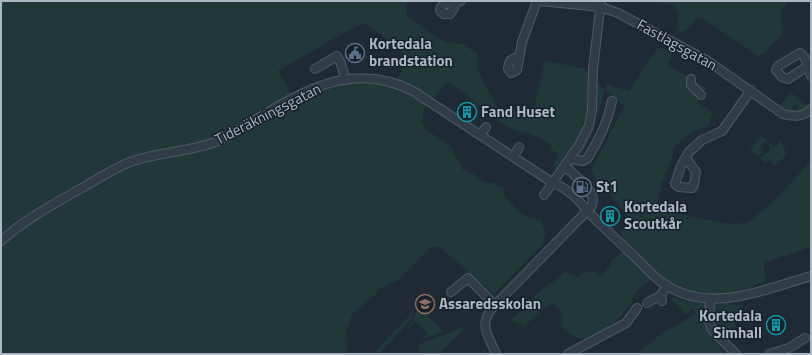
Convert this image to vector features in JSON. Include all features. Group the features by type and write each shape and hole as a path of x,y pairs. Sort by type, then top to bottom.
{"street":[{"path":"519,57 522,42 537,1"},
{"name":"Fastlagsgatan","path":"540,1 601,4 720,68 783,114 800,116 811,109"},
{"path":"544,194 588,130 591,120 593,69 601,4"},
{"path":"315,69 337,56 344,70 344,80"},
{"path":"808,66 811,76"},
{"name":"Tideräkningsgatan","path":"1,241 27,220 131,161 185,151 213,143 239,130 300,94 326,84 344,80 365,78 378,79 404,87 421,95 553,183 561,185 651,273 667,285 682,292 710,299 723,299 745,295 811,276"},
{"path":"691,79 691,85 701,95"},
{"path":"684,160 695,145 722,131 731,112 751,90"},
{"path":"567,162 583,161 587,159 611,110 612,101"},
{"path":"481,134 486,127"},
{"path":"514,156 519,147"},
{"path":"567,162 582,182"},
{"path":"496,354 486,332 485,324 487,316 593,204 589,190"},
{"path":"450,292 468,278 496,305"},
{"path":"647,303 662,298 667,285"},
{"path":"710,299 709,321 712,330 736,354"},
{"path":"568,354 626,322 637,308"},
{"path":"769,354 788,348 804,338"}],"green space":[{"path":"1,1 406,1 407,16 430,33 446,42 461,44 478,53 477,68 497,107 533,111 545,61 583,68 588,72 587,113 584,127 578,137 579,138 557,169 553,166 557,157 556,153 551,149 551,144 533,135 514,130 495,119 460,90 447,82 424,109 422,120 426,130 450,145 463,170 477,176 483,182 493,183 503,188 504,195 519,212 530,218 541,220 546,234 541,246 494,294 438,246 430,248 397,281 379,289 376,294 353,313 346,332 348,354 1,354","holes":["362,24 368,25 404,54 406,60 396,81 382,75 354,75 351,73 340,73 338,76 291,94 278,71 340,35"]},
{"path":"652,1 789,1 781,9 782,34 771,45 766,53 758,56 702,18 697,18 690,28 681,33 677,29 678,13 674,6"},
{"path":"657,48 675,50 667,64 706,88 697,102 713,112 708,126 691,133 674,147 672,158 663,179 656,208 716,222 739,224 747,222 755,218 771,204 811,159 811,247 764,263 766,282 730,294 729,305 742,304 744,313 727,318 735,319 735,333 726,336 727,342 719,335 716,340 721,350 725,354 641,354 640,351 661,334 686,320 696,312 691,309 686,315 670,298 674,297 688,302 692,291 669,282 658,274 636,292 627,309 616,321 594,336 579,338 569,334 561,326 562,314 553,304 546,307 524,326 510,321 543,288 565,272 578,277 584,272 595,272 601,275 609,267 612,259 630,248 621,238 621,230 626,230 631,220 591,171 624,106 607,91 605,84 629,91"},
{"path":"597,81 604,90 598,116 589,141 579,157 577,157 589,137 596,120"},
{"path":"790,92 809,106 796,112 798,106 796,104 792,108 794,109 793,112 780,107"},
{"path":"760,136 775,147 781,140 787,155 775,166 769,160 765,163 759,158 769,152 770,146 767,143 762,143 761,149 764,152 758,156 750,150"},
{"path":"417,309 428,316 442,330 442,332 422,339 428,333 415,321 407,329 406,328 413,321"},
{"path":"415,310 410,321 379,354 372,354"},
{"path":"461,328 464,329 439,354 419,354 418,347 422,343"}],"place":[{"name":"Kortedala brandstation","path":"355,53"},
{"name":"Fand Huset","path":"467,112"},
{"name":"St1","path":"582,187"},
{"name":"Kortedala Scoutkår","path":"610,216"},
{"name":"Assaredsskolan","path":"425,304"},
{"name":"Kortedala Simhall","path":"776,325"}]}
